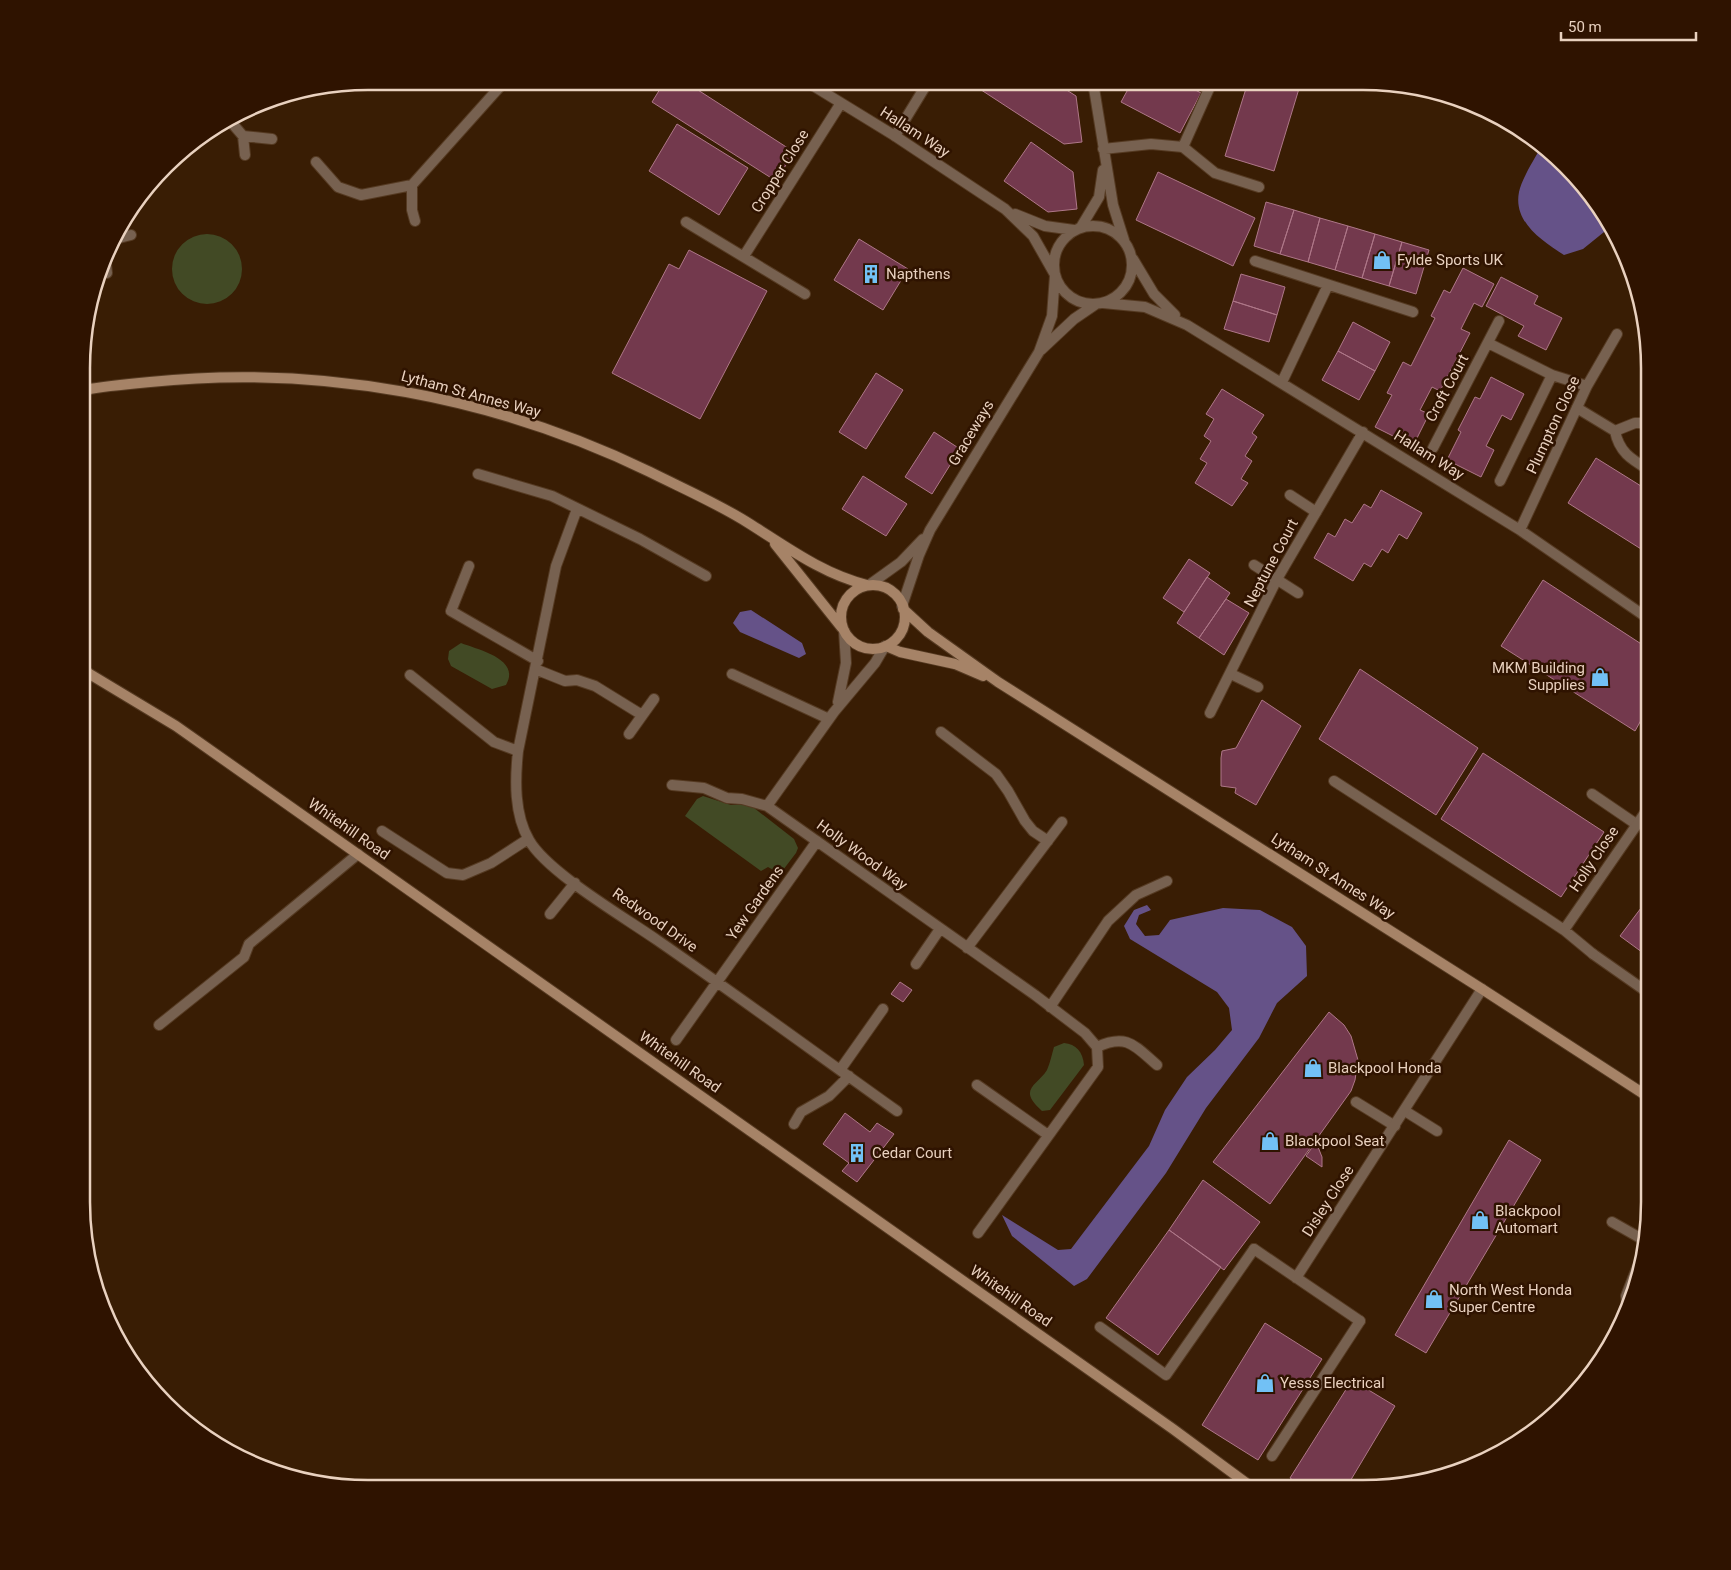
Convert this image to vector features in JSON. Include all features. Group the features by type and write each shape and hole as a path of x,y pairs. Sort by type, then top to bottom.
{"main road":[{"name":"Lytham St Annes Way","path":"90,389 186,378 263,377 342,381 419,394 498,415 571,439 648,471 735,515 826,571 868,585"},
{"name":"Lytham St Annes Way","path":"767,536 794,566 844,630"},
{"path":"868,585 889,590 897,596 903,607 904,620 901,631 886,646 872,649 852,641 844,630 841,616 845,601 857,589 868,585"},
{"name":"Lytham St Annes Way","path":"903,607 928,632 998,682 1641,1092"},
{"name":"Lytham St Annes Way","path":"886,646 900,652 955,664 998,682"},
{"name":"Whitehill Road","path":"90,674 176,726 1158,1418 1242,1480"}],"street":[{"path":"316,162 338,187 356,193 372,194 412,185 497,90"},
{"name":"Hallam Way","path":"820,90 895,136 1005,209 1033,236 1054,274"},
{"path":"895,136 923,90"},
{"path":"1094,90 1113,205 1131,256 1132,266 1126,285 1112,299 1099,303 1075,300 1059,285 1054,274 1053,263 1059,244 1078,228 1099,197 1103,180 1103,149"},
{"path":"1183,147 1208,90"},
{"name":"Cropper Close","path":"744,256 840,103"},
{"path":"233,125 243,136 245,155"},
{"path":"243,136 272,139"},
{"path":"1103,149 1151,144 1183,147 1214,173 1259,187"},
{"path":"412,185 412,210 415,221"},
{"name":"Hallam Way","path":"1005,209 1045,226 1078,228"},
{"path":"686,222 805,294"},
{"path":"1078,228 1105,227 1120,236 1125,242"},
{"path":"123,237 131,235"},
{"name":"Hallam Way","path":"1131,256 1154,294 1187,325"},
{"path":"1255,261 1413,312"},
{"name":"Graceways","path":"903,607 919,555 930,530 1039,352 1052,316 1054,274"},
{"path":"1282,382 1328,285"},
{"name":"Hallam Way","path":"1099,303 1145,307 1187,325 1364,432 1520,530 1641,613"},
{"name":"Graceways","path":"1039,352 1074,319 1099,303"},
{"name":"Croft Court","path":"1432,448 1499,321"},
{"name":"Plumpton Close","path":"1520,530 1587,386 1617,334"},
{"path":"1488,343 1552,375 1587,386"},
{"path":"1500,481 1552,375"},
{"path":"1577,408 1615,431 1618,444 1628,457 1641,465"},
{"path":"1615,431 1635,423 1641,423"},
{"name":"Neptune Court","path":"1210,713 1277,579 1364,432"},
{"path":"478,474 552,496 640,539 706,576"},
{"path":"1290,495 1316,512"},
{"name":"Redwood Drive","path":"577,509 556,566 518,751 515,779 517,803 528,839 540,855 575,883 718,982"},
{"name":"Graceways","path":"868,585 901,562 930,530"},
{"path":"1254,565 1298,593"},
{"path":"469,566 450,611 565,681 577,680 595,686 642,715"},
{"path":"832,715 845,677 844,630"},
{"path":"767,806 832,715 875,663 886,646"},
{"path":"732,674 832,715"},
{"path":"1231,674 1258,687"},
{"path":"410,675 494,742 518,751"},
{"path":"629,734 654,699"},
{"path":"942,732 996,774 1025,822 1033,831 1048,841"},
{"path":"1334,780 1544,916 1641,988"},
{"name":"Holly Wood Way","path":"672,785 704,788 727,798 742,799 767,806 1050,1006 1085,1033 1097,1047"},
{"path":"1592,794 1636,824"},
{"name":"Holly Close","path":"1564,930 1641,818"},
{"path":"967,948 1062,822"},
{"path":"382,831 447,874 464,875 491,863 528,839"},
{"name":"Yew Gardens","path":"676,1040 817,841"},
{"path":"158,1026 244,957 250,944 358,854"},
{"path":"1050,1006 1108,921 1136,895 1167,881"},
{"path":"550,914 575,883"},
{"path":"916,964 940,929"},
{"path":"718,982 897,1111"},
{"name":"Disley Close","path":"1296,1278 1482,989"},
{"path":"840,1070 883,1009"},
{"path":"978,1233 1098,1067 1097,1047 1112,1040 1120,1040 1134,1045 1158,1065"},
{"path":"794,1124 801,1112 828,1096 849,1076"},
{"path":"977,1084 1048,1135"},
{"path":"1356,1102 1395,1126"},
{"path":"1405,1111 1437,1131"},
{"path":"1612,1222 1639,1237"},
{"path":"1100,1327 1166,1375 1254,1249 1360,1321 1272,1456"}],"green space":[{"path":"207,234 226,240 236,250 242,269 236,288 226,298 207,304 188,298 178,288 172,269 178,250 188,240"},
{"path":"461,643 496,657 503,662 508,668 509,676 506,685 492,689 451,666 448,659 449,651"},
{"path":"703,796 731,805 749,804 794,839 798,848 796,853 780,874 768,867 761,871 685,816 697,799"},
{"path":"1064,1043 1072,1045 1078,1050 1084,1065 1050,1110 1042,1111 1031,1098 1031,1088 1047,1070 1054,1047"}],"shaded area":[{"path":"1538,152 1560,171 1584,199 1605,231 1583,249 1564,255 1539,237 1531,230 1520,213 1518,203 1520,187"},
{"path":"751,610 802,643 806,654 799,658 740,632 733,623 740,612"},
{"path":"1147,905 1151,910 1139,915 1136,924 1145,936 1159,935 1170,920 1223,908 1260,910 1292,927 1306,946 1307,976 1277,1003 1259,1038 1206,1108 1166,1173 1087,1279 1074,1286 1012,1236 1002,1215 1058,1250 1071,1249 1149,1146 1165,1110 1187,1077 1215,1050 1232,1030 1229,1008 1217,992 1130,939 1124,926 1134,910"}],"building":[{"path":"659,90 698,90 794,152 776,181 652,102"},
{"path":"981,90 1067,90 1076,96 1082,142 1064,144"},
{"path":"1128,90 1195,90 1201,93 1180,133 1121,102"},
{"path":"1246,90 1299,90 1274,171 1225,156"},
{"path":"677,124 748,168 719,215 649,171"},
{"path":"1031,142 1073,172 1077,209 1048,212 1004,181"},
{"path":"1158,172 1255,218 1233,266 1136,220"},
{"path":"1266,202 1294,210 1280,254 1254,246"},
{"path":"1294,210 1320,218 1308,262 1280,254"},
{"path":"1320,218 1348,226 1335,270 1308,262"},
{"path":"1348,226 1375,234 1362,278 1335,270"},
{"name":"Fylde Sports UK","path":"1375,234 1402,242 1389,286 1362,278"},
{"name":"Napthens","path":"859,239 908,269 883,310 834,280"},
{"path":"1402,242 1429,250 1416,294 1389,286"},
{"path":"689,250 767,291 700,419 612,373 669,264 679,269"},
{"path":"1463,268 1494,284 1482,307 1474,303 1461,329 1470,333 1440,391 1432,387 1420,410 1429,414 1413,446 1375,427 1392,395 1387,393 1403,362 1411,366 1435,318 1431,316 1444,290 1450,293"},
{"path":"1241,274 1285,287 1277,315 1233,301"},
{"path":"1501,277 1538,296 1534,304 1562,318 1546,350 1518,336 1524,326 1486,306"},
{"path":"1233,301 1277,315 1269,342 1224,329"},
{"path":"1353,322 1390,342 1375,371 1338,351"},
{"path":"1338,351 1375,371 1359,400 1322,380"},
{"path":"876,373 903,390 866,449 839,432"},
{"path":"1491,377 1524,394 1511,420 1502,415 1486,446 1494,450 1481,477 1447,460 1461,432 1458,430 1475,397 1480,399"},
{"path":"1222,389 1264,415 1252,433 1257,437 1245,456 1252,461 1241,479 1248,483 1232,506 1195,483 1207,463 1200,459 1211,441 1204,436 1214,419 1206,414"},
{"path":"934,432 960,449 932,494 905,477"},
{"path":"1596,458 1641,486 1641,549 1568,503"},
{"path":"863,476 907,504 886,536 842,509"},
{"path":"1381,490 1422,513 1407,539 1399,534 1388,553 1382,549 1371,567 1364,563 1353,581 1314,558 1328,533 1335,537 1345,519 1352,523 1364,504 1371,508"},
{"path":"1189,559 1210,573 1184,612 1163,598"},
{"path":"1207,577 1230,593 1199,638 1177,623"},
{"name":"MKM Building Supplies","path":"1543,580 1641,644 1641,720 1635,731 1501,646"},
{"path":"1226,599 1249,613 1224,655 1199,638"},
{"path":"1360,669 1478,748 1436,815 1319,739"},
{"path":"1262,700 1301,726 1256,805 1235,793 1236,788 1221,786 1221,758 1222,751 1236,748"},
{"path":"1483,753 1604,832 1561,897 1441,819"},
{"path":"1641,908 1641,951 1620,936"},
{"path":"900,982 912,990 903,1002 891,994"},
{"path":"1329,1012 1344,1025 1351,1036 1358,1060 1355,1080 1351,1091 1270,1204 1213,1162"},
{"name":"Cedar Court","path":"845,1113 870,1132 877,1123 894,1134 857,1182 842,1171 849,1163 823,1144"},
{"path":"1509,1140 1541,1160 1426,1353 1395,1335"},
{"path":"1316,1142 1322,1157 1322,1167 1306,1156"},
{"path":"1203,1180 1260,1222 1224,1270 1169,1230"},
{"path":"1169,1230 1221,1267 1158,1355 1106,1318"},
{"path":"1265,1323 1322,1359 1258,1460 1202,1425"},
{"path":"1352,1380 1395,1406 1351,1480 1293,1480 1290,1478"}],"place":[{"name":"Fylde Sports UK","path":"1382,260"},
{"name":"Napthens","path":"871,274"},
{"name":"MKM Building Supplies","path":"1600,677"},
{"name":"Blackpool Honda","path":"1313,1068"},
{"name":"Blackpool Seat","path":"1270,1141"},
{"name":"Cedar Court","path":"857,1153"},
{"name":"Blackpool Automart","path":"1480,1220"},
{"name":"North West Honda Super Centre","path":"1434,1299"},
{"name":"Yesss Electrical","path":"1265,1383"}]}
